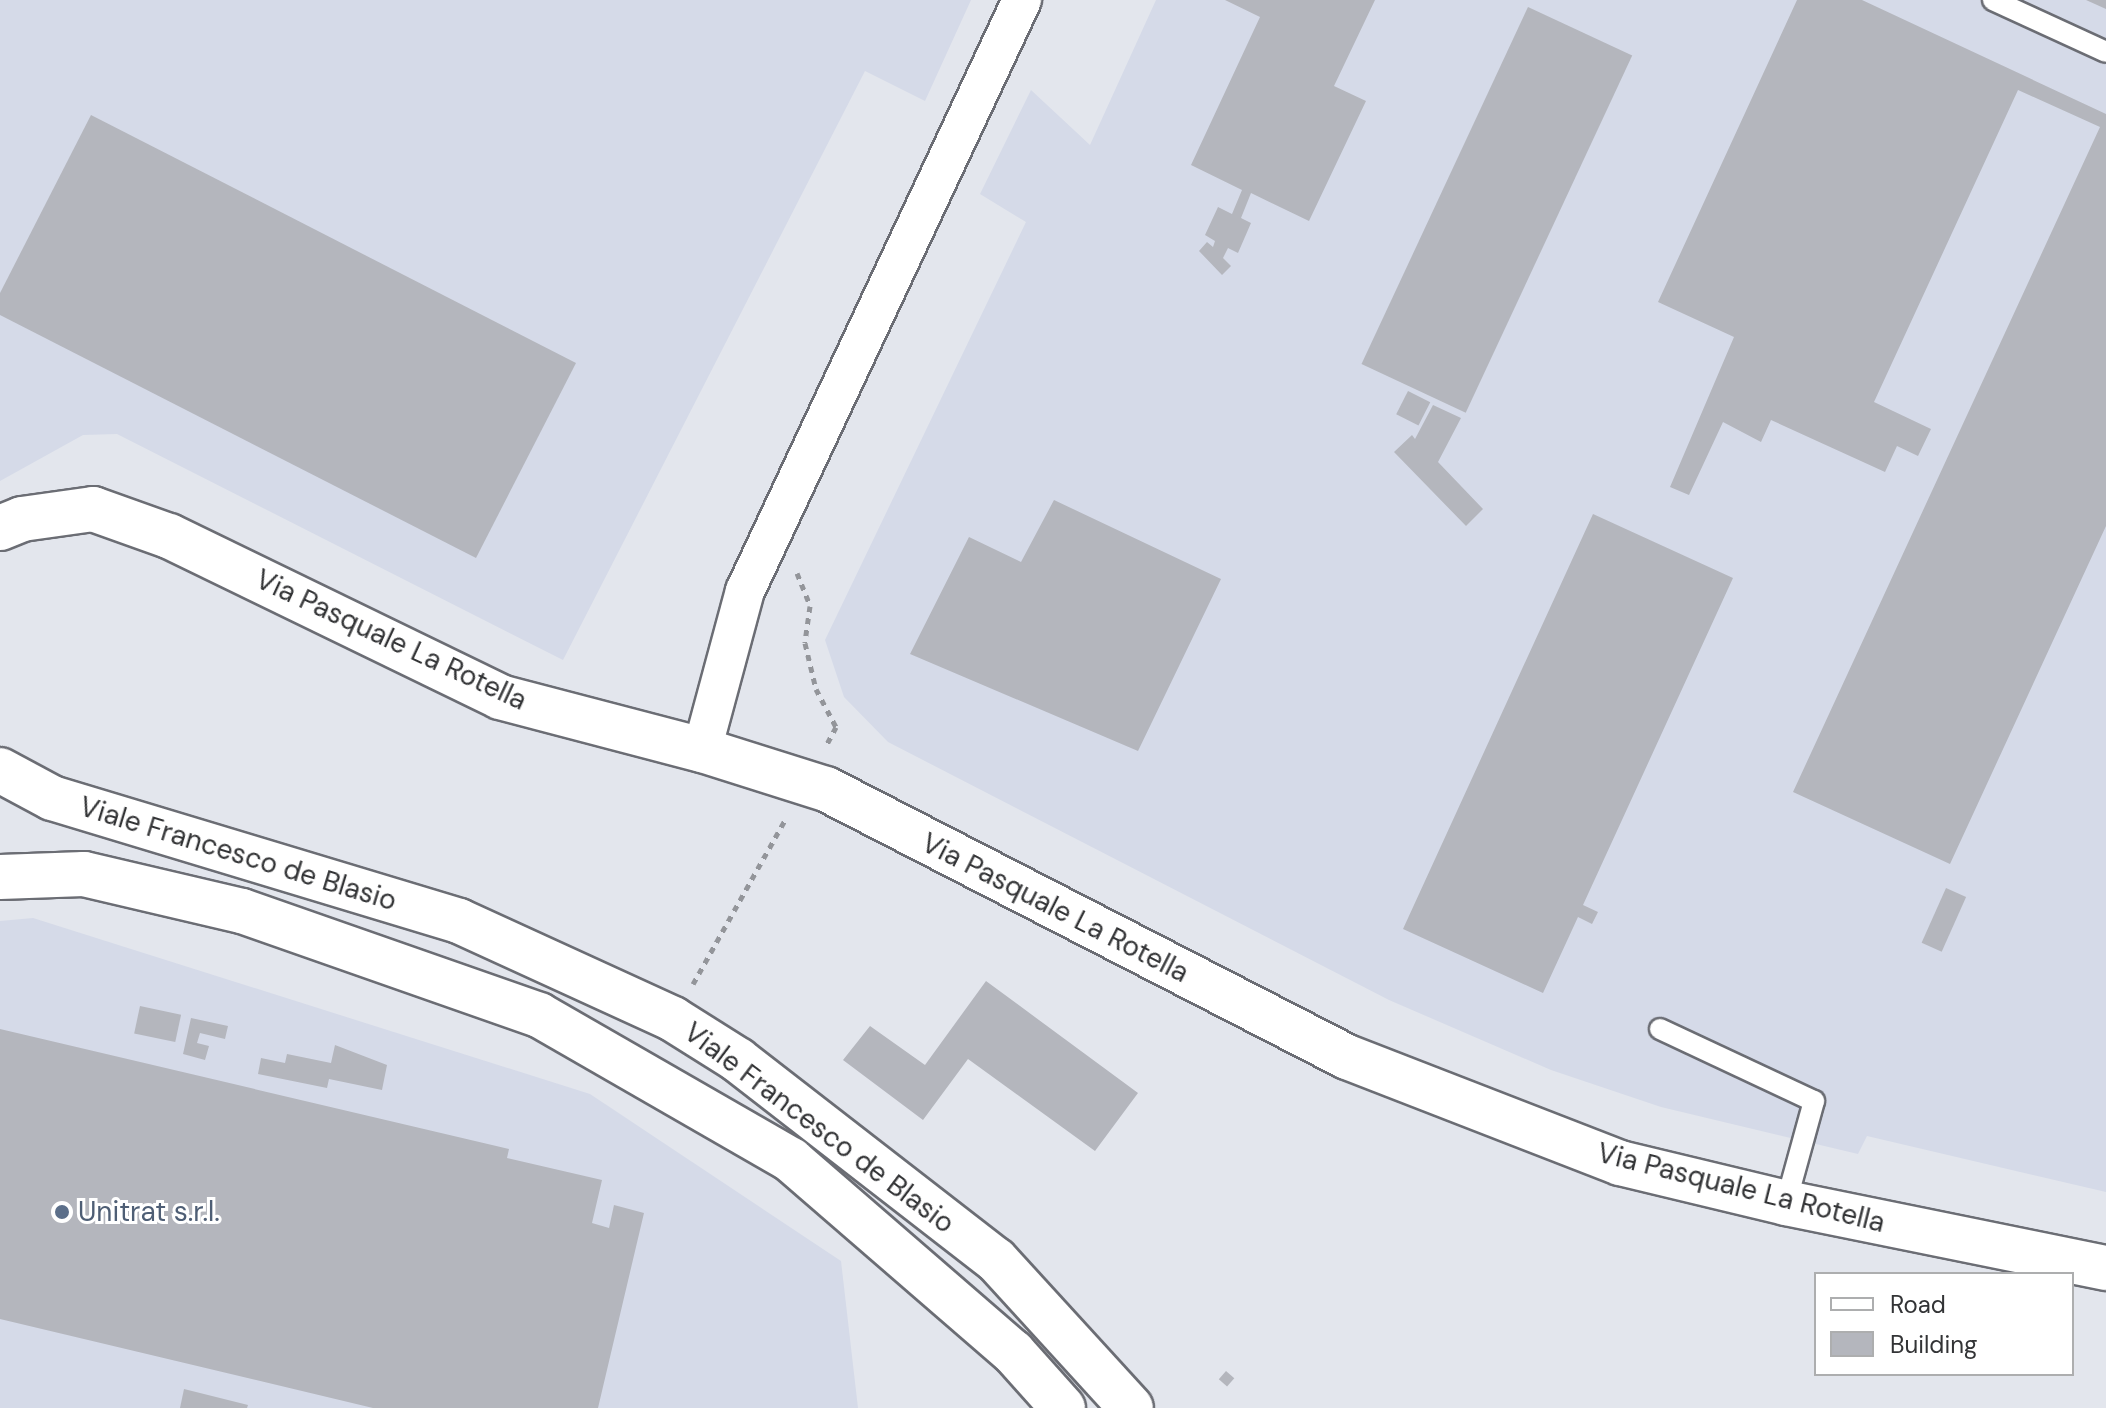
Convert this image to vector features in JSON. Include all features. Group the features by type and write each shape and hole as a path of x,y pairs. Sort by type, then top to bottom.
{"street":[{"path":"702,750 745,591 1022,0"},
{"name":"Via Pasquale La Rotella","path":"7,528 93,509 169,536 500,697 702,750 826,789 1347,1057 1620,1163 1786,1203 2106,1268"},
{"name":"Viale Francesco de Blasio","path":"0,770 52,798 459,921 673,1019 738,1060 996,1260 1131,1408"},
{"name":"Viale Francesco de Blasio","path":"0,877 84,874 242,911 539,1015 791,1160 1013,1352 1063,1408"}],"lane":[{"path":"1993,0 2106,52"},
{"path":"1660,1029 1814,1101 1786,1203"}],"path":[{"path":"802,561 796,575 810,606 805,643 816,689 836,727"},
{"path":"673,1019 789,812"}],"shaded area":[{"path":"0,0 971,0 925,101 865,71 563,660 117,434 83,435 0,481"},
{"path":"1156,0 2106,0 2106,1192 1867,1136 1858,1154 1661,1107 1551,1070 1389,1000 888,742 844,697 825,640 1026,222 980,194 1031,90 1090,145"},
{"path":"33,918 590,1094 841,1261 858,1408 0,1408 0,921"}],"building":[{"path":"1225,0 1375,0 1334,86 1366,101 1309,221 1251,193 1241,218 1251,223 1238,253 1228,248 1223,258 1231,266 1222,275 1199,251 1207,242 1213,247 1215,241 1205,235 1218,207 1232,214 1242,190 1191,165 1260,17"},
{"path":"1797,0 1862,0 2106,114 2106,526 1950,864 1793,792 2100,127 2018,90 1874,402 1931,429 1918,456 1897,446 1885,472 1771,420 1761,442 1723,422 1689,495 1670,487 1734,337 1658,302"},
{"path":"2086,0 2106,0 2106,9"},
{"path":"1528,7 1632,56 1466,413 1361,364"},
{"path":"91,115 576,363 476,558 0,315 0,293"},
{"path":"1408,391 1430,402 1418,426 1396,414"},
{"path":"1433,405 1461,418 1438,462 1483,509 1466,526 1394,452 1412,435 1415,439"},
{"path":"1054,500 1221,579 1138,751 910,654 969,537 1021,562"},
{"path":"1593,514 1733,578 1583,905 1598,912 1592,924 1578,917 1543,993 1403,929"},
{"path":"1946,888 1966,897 1942,952 1922,943"},
{"path":"986,981 1138,1093 1095,1151 968,1059 923,1120 843,1060 870,1026 925,1065"},
{"path":"140,1006 181,1015 175,1042 134,1033"},
{"path":"191,1018 228,1026 225,1039 200,1033 197,1043 209,1046 205,1060 183,1054"},
{"path":"0,1029 509,1149 507,1158 602,1180 592,1223 609,1228 614,1205 644,1213 598,1408 373,1408 0,1319"},
{"path":"335,1045 387,1065 382,1090 329,1079 327,1088 258,1074 261,1058 285,1063 287,1054 331,1063"},
{"path":"1226,1371 1234,1378 1227,1387 1219,1379"},
{"path":"184,1389 248,1405 247,1408 180,1408"}],"place":[{"name":"Unitrat s.r.l.","path":"62,1212"}]}
